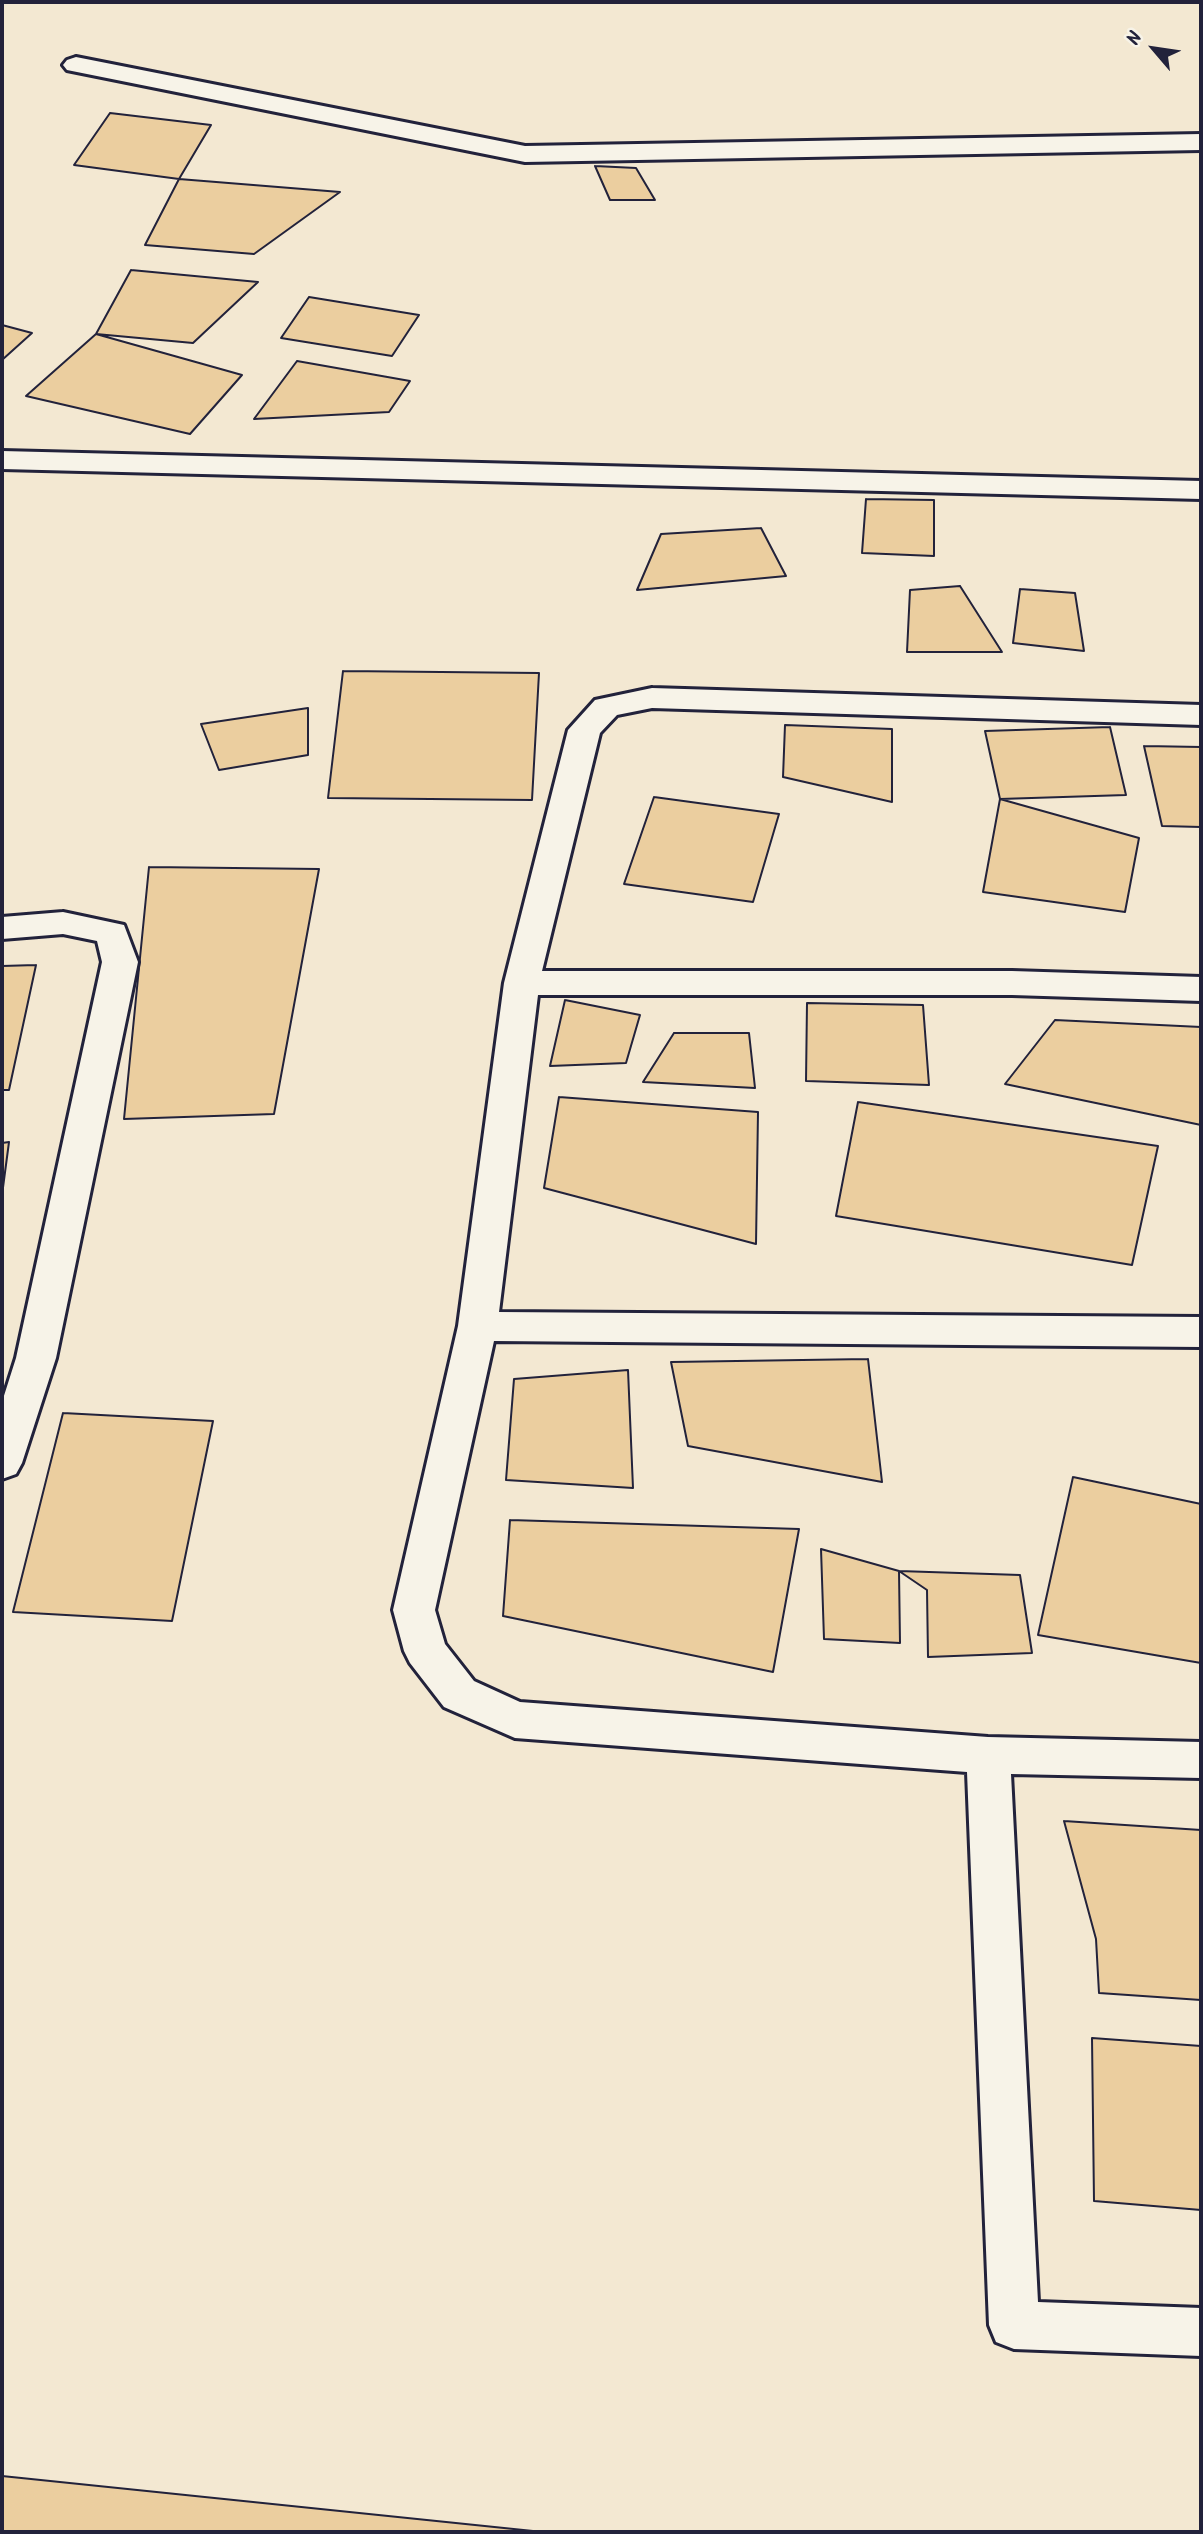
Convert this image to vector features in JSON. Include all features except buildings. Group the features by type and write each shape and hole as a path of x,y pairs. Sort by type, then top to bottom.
{"street":[{"path":"76,65 526,154 1201,142"},
{"path":"2,460 1201,490"},
{"path":"1201,715 652,698 606,707 584,730 522,983 478,1326 414,1609 425,1651 458,1694 515,1720 988,1755 1201,1760"},
{"path":"2,928 63,923 112,933 120,962 19,1358 2,1464"},
{"path":"522,983 1012,983 1201,989"},
{"path":"478,1326 1201,1332"},
{"path":"988,1755 1014,2325 1201,2332"}]}
